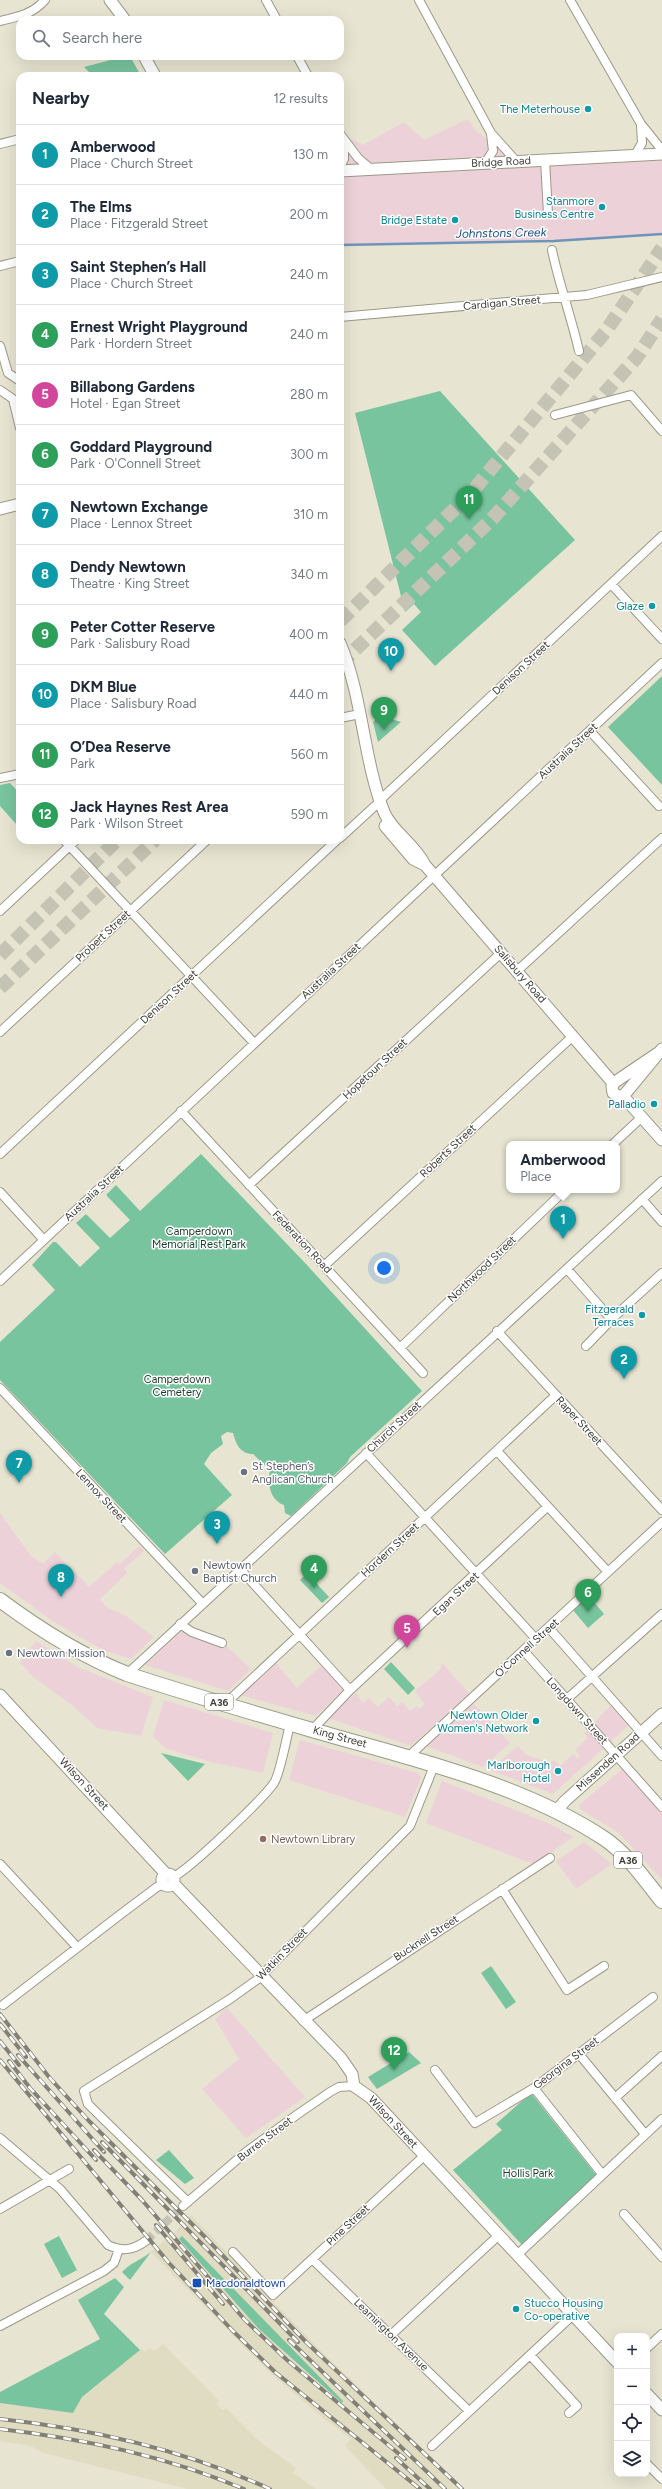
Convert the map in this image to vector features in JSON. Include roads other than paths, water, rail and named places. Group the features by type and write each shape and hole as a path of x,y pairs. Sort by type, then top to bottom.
{"highway":[{"name":"King Street","path":"0,1600 64,1644 100,1664 127,1674 290,1724 408,1757 481,1781 556,1811 617,1848 661,1898"}],"main road":[{"path":"110,0 122,16"},
{"path":"146,60 153,72"},
{"name":"Bridge Road","path":"344,171 662,154"},
{"path":"0,509 16,505"},
{"name":"Salisbury Road","path":"344,653 350,669 378,802"},
{"name":"Salisbury Road","path":"344,672 378,802 392,825 419,852 425,865 573,1036 616,1082 613,1093 625,1093"},
{"path":"616,1082 660,1051"},
{"path":"660,1051 625,1093 662,1140"},
{"name":"Wilson Street","path":"0,1695 169,1880 346,2064 352,2074 354,2086 368,2096 614,2359"},
{"name":"Missenden Road","path":"556,1811 564,1801 662,1714"},
{"path":"650,2397 662,2410"}],"street":[{"path":"20,16 38,9 45,0"},
{"path":"266,0 275,16"},
{"path":"419,0 491,133 516,161"},
{"path":"570,0 641,124 662,150"},
{"path":"0,21 16,17"},
{"path":"299,60 306,72"},
{"path":"635,155 642,143 641,124"},
{"path":"485,163 493,150 491,133"},
{"path":"0,144 16,140"},
{"path":"344,140 371,169"},
{"path":"545,160 548,214"},
{"path":"552,250 564,297 569,306 579,351"},
{"path":"0,266 16,262"},
{"name":"Cardigan Street","path":"344,317 587,296 662,277"},
{"path":"0,346 6,370 16,378"},
{"path":"3,391 12,399 16,414"},
{"path":"555,415 631,395 662,431"},
{"name":"Denison Street","path":"344,834 662,536"},
{"path":"611,584 662,639"},
{"name":"Australia Street","path":"0,1280 662,663"},
{"path":"344,717 355,715"},
{"path":"590,731 659,806"},
{"path":"0,778 16,775"},
{"path":"517,971 662,838"},
{"path":"0,911 68,844"},
{"path":"72,844 130,911 254,1043"},
{"name":"Probert Street","path":"0,1032 202,844"},
{"name":"Denison Street","path":"0,1154 334,844"},
{"name":"Hopetoun Street","path":"249,1185 501,953"},
{"name":"Roberts Street","path":"324,1266 573,1036"},
{"name":"Federation Road","path":"181,1111 423,1373"},
{"path":"616,1141 642,1116"},
{"name":"Church Street","path":"127,1674 202,1603 662,1181"},
{"path":"0,1192 43,1239"},
{"name":"Northwood Street","path":"400,1348 562,1193"},
{"path":"642,1198 662,1222"},
{"path":"567,1269 612,1320"},
{"path":"586,1346 662,1273"},
{"name":"Raper Street","path":"497,1332 662,1510"},
{"name":"Lennox Street","path":"0,1388 202,1603"},
{"name":"Hordern Street","path":"225,1704 555,1396"},
{"path":"497,1451 608,1572"},
{"path":"366,1453 536,1640"},
{"name":"Egan Street","path":"312,1730 350,1690 477,1575 547,1507"},
{"name":"O'Connell Street","path":"408,1757 662,1522"},
{"path":"240,1569 350,1690"},
{"path":"567,1699 662,1614"},
{"path":"180,1624 192,1632 222,1643"},
{"path":"549,1628 662,1756"},
{"name":"Longdown Street","path":"524,1650 662,1807"},
{"path":"3,2005 157,1887 180,1874 206,1851 275,1782 290,1724"},
{"name":"Watkin Street","path":"146,2160 88,2104 84,2095 86,2088 217,2007 261,1976 410,1826 434,1766"},
{"name":"Bucknell Street","path":"303,2021 550,1858"},
{"path":"1,1866 77,1947"},
{"path":"502,1889 567,1990 604,1966"},
{"name":"Georgina Street","path":"435,2070 475,2123 534,2088 653,1997"},
{"path":"578,2054 645,2134"},
{"path":"615,2098 662,2056"},
{"name":"Burren Street","path":"146,2160 186,2204 246,2152 311,2105 339,2088 354,2086"},
{"path":"534,2088 602,2174"},
{"path":"517,2255 662,2119"},
{"path":"0,2138 60,2189 104,2241 119,2249 135,2248 147,2240"},
{"name":"Pine Street","path":"233,2252 272,2295 424,2156"},
{"path":"0,2209 69,2169"},
{"path":"624,2214 662,2257"},
{"path":"390,2335 499,2235"},
{"path":"0,2326 104,2271 115,2261 119,2249"},
{"name":"Leamington Avenue","path":"312,2258 469,2411"},
{"path":"432,2446 574,2315"},
{"path":"650,2345 662,2334"},
{"path":"530,2355 577,2408 568,2413"},
{"path":"650,2467 662,2479"}],"waterway":[{"name":"Johnstons Creek","path":"344,245 554,241 662,234"}],"tunnel":[{"path":"344,617 471,493 606,331 662,248"},
{"path":"344,660 492,519 637,357 662,319"},
{"path":"0,955 113,844"},
{"path":"0,988 151,844"},
{"path":"147,2240 183,2206"}],"railway":[{"path":"0,2014 49,2077 88,2120 203,2235 306,2342 462,2489"},
{"path":"0,2024 26,2057"},
{"path":"0,2041 19,2065"},
{"path":"18,2055 104,2152"},
{"path":"0,2060 169,2263 232,2330 275,2372 420,2489"},
{"path":"9,2061 30,2088 96,2160"},
{"path":"102,2142 298,2342"},
{"path":"94,2150 142,2200 244,2319 287,2360 405,2459"},
{"path":"156,2225 223,2304"},
{"path":"289,2340 445,2489"},
{"path":"0,2419 70,2429 138,2443 205,2463 270,2489"},
{"path":"0,2429 63,2438 124,2450 184,2467 244,2489"},
{"path":"396,2458 430,2489"}],"place":[{"name":"The Meterhouse","path":"588,109"},
{"name":"Stanmore Business Centre","path":"602,207"},
{"name":"Bridge Estate","path":"455,220"},
{"name":"O’Dea Reserve","path":"469,519"},
{"name":"Glaze","path":"652,606"},
{"name":"DKM Blue","path":"391,671"},
{"name":"Peter Cotter Reserve","path":"384,730"},
{"name":"Palladio","path":"654,1104"},
{"name":"Amberwood","path":"563,1239"},
{"name":"Fitzgerald Terraces","path":"642,1315"},
{"name":"The Elms","path":"624,1379"},
{"name":"St Stephen’s Anglican Church","path":"244,1472"},
{"name":"Newtown Exchange","path":"19,1483"},
{"name":"Saint Stephen’s Hall","path":"217,1544"},
{"name":"Newtown Baptist Church","path":"195,1571"},
{"name":"Ernest Wright Playground","path":"314,1588"},
{"name":"Dendy Newtown","path":"61,1597"},
{"name":"Goddard Playground","path":"588,1612"},
{"name":"Billabong Gardens","path":"407,1648"},
{"name":"Newtown Mission","path":"9,1653"},
{"name":"Newtown Older Women's Network","path":"536,1721"},
{"name":"Marlborough Hotel","path":"558,1771"},
{"name":"Newtown Library","path":"263,1839"},
{"name":"Jack Haynes Rest Area","path":"394,2070"},
{"name":"Macdonaldtown","path":"197,2283"},
{"name":"Stucco Housing Co-operative","path":"516,2309"}],"park label":[{"name":"Camperdown Memorial Rest Park","path":"199,1237"},
{"name":"Camperdown Cemetery","path":"177,1385"},
{"name":"Hollis Park","path":"528,2173"}]}
